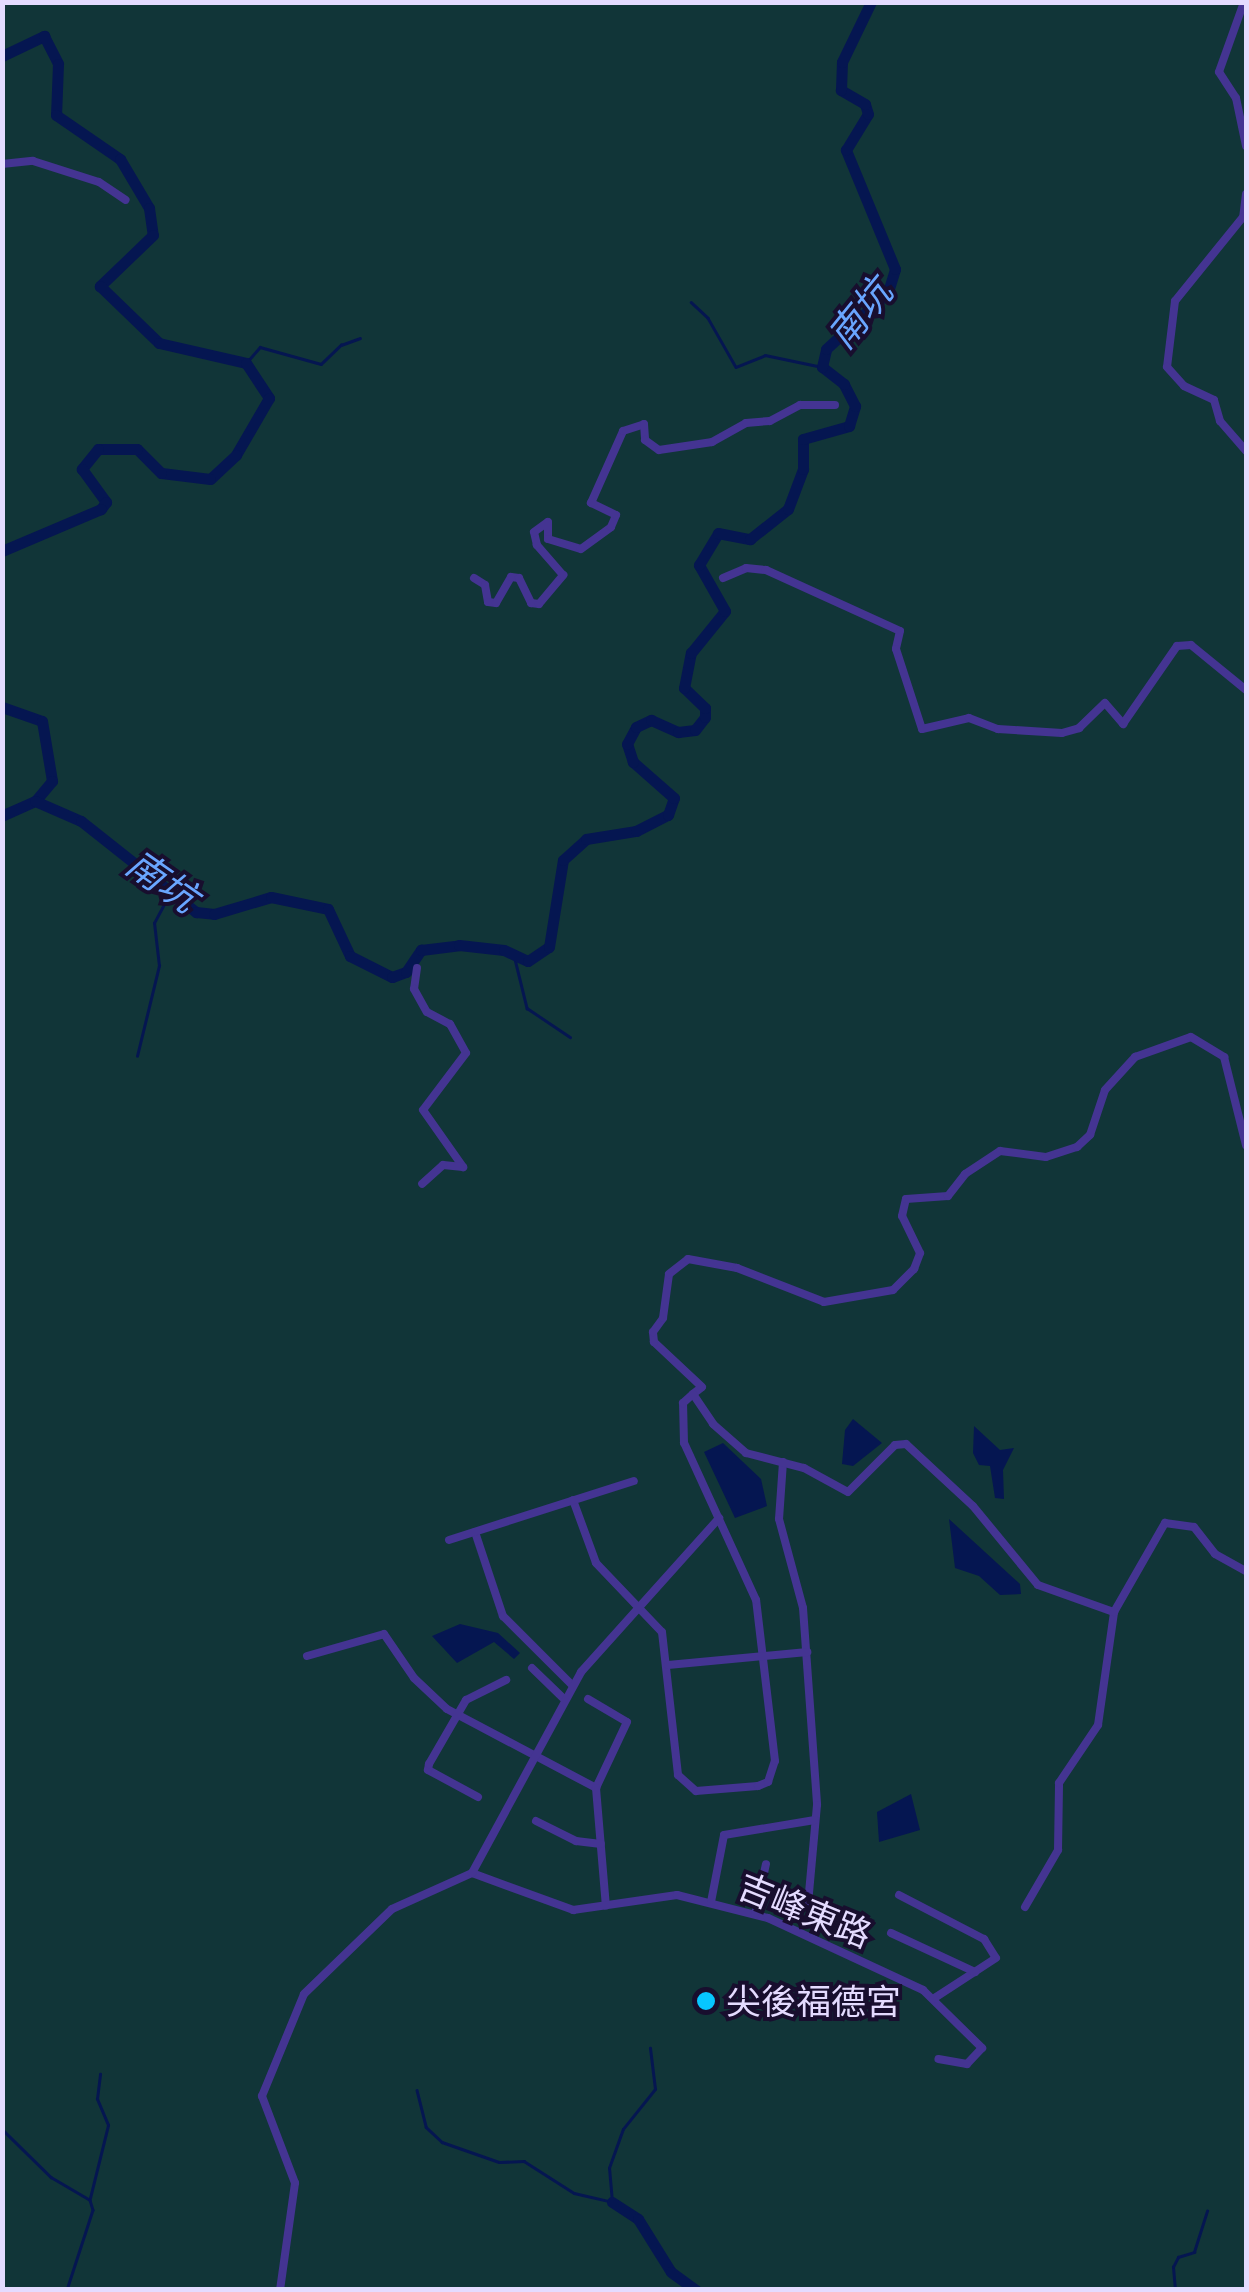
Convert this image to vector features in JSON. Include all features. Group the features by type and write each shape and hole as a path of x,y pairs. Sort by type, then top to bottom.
{"street":[{"path":"1244,2 1219,72 1236,98 1246,146"},
{"path":"2,164 33,161 98,182 126,200"},
{"path":"1246,194 1243,216 1175,302 1166,367 1184,386 1214,400 1220,420 1246,451"},
{"path":"474,578 485,585 488,602 496,604 510,577 519,578 531,603 539,604 563,575 537,546 534,532 548,522 548,539 582,548 611,527 616,515 591,503 623,430 644,424 645,440 659,450 712,442 746,422 770,420 800,405 835,405"},
{"path":"723,578 746,568 766,570 900,632 896,649 922,729 968,718 998,729 1062,733 1079,728 1105,703 1123,724 1178,646 1191,646 1246,690"},
{"path":"417,968 414,989 427,1012 450,1024 466,1054 423,1110 463,1167 443,1165 422,1184"},
{"path":"573,1500 596,1563 662,1632 681,1782 696,1791 758,1786 773,1772 756,1600 684,1443 683,1403 702,1387 654,1342 652,1332 663,1318 669,1274 688,1259 737,1268 824,1302 893,1290 920,1253 902,1216 906,1199 948,1196 965,1174 1000,1152 1046,1157 1077,1148 1090,1135 1115,1074 1135,1057 1190,1037 1224,1057 1246,1145"},
{"path":"693,1394 739,1448 783,1462 848,1492 895,1445 906,1444 973,1506 1038,1585 1114,1612"},
{"path":"783,1462 781,1534 803,1608 807,1652 816,1820 808,1903"},
{"path":"448,1540 634,1481"},
{"path":"280,2290 294,2183 262,2096 295,2010 322,1974 392,1909 472,1873 572,1685 718,1518"},
{"path":"1025,1907 1058,1850 1059,1783 1098,1724 1114,1612 1166,1523 1194,1528 1215,1554 1246,1571"},
{"path":"476,1532 503,1616 572,1685"},
{"path":"307,1656 384,1634 414,1678 454,1713 596,1788"},
{"path":"668,1665 807,1652"},
{"path":"532,1668 564,1698"},
{"path":"478,1798 428,1770 454,1713 506,1680"},
{"path":"588,1699 627,1722 596,1788 606,1906"},
{"path":"711,1902 724,1835 816,1820"},
{"path":"536,1821 576,1841 601,1844"},
{"path":"755,1914 766,1864"},
{"name":"吉峰東路","path":"472,1873 573,1910 677,1896 755,1914 933,2000 982,2048 967,2064 938,2059"},
{"path":"899,1896 984,1938 996,1958 933,2000"},
{"path":"891,1933 974,1972"}],"green space":[{"path":"3,3 1246,3 1246,2290 3,2290"}],"shaded area":[{"path":"853,1419 882,1443 853,1466 842,1464 845,1430"},
{"path":"974,1426 1000,1450 1014,1448 1003,1470 1004,1499 995,1498 990,1466 979,1465 973,1453"},
{"path":"723,1443 761,1479 767,1506 735,1518 704,1452"},
{"path":"949,1519 1020,1584 1021,1594 1000,1595 979,1576 955,1568"},
{"path":"460,1624 498,1633 520,1653 514,1659 494,1642 457,1663 432,1636"},
{"path":"911,1794 920,1830 879,1842 877,1812"}],"waterway":[{"name":"南坑","path":"35,801 81,821 196,912 214,914 271,897 328,909 350,956 392,977 406,972 421,950 459,945 504,950 528,961 549,947 563,860 586,839 636,831 668,815 674,798 633,762 627,744 636,727 651,720 678,732 695,730 705,717 705,708 684,688 691,653 725,611 699,565 718,533 750,539 788,509 803,469 803,439 849,426 855,406 844,384 822,367 826,349 888,292 895,269 846,150 868,114 865,104 841,90 842,62 871,2"},
{"path":"2,56 44,36 58,64 56,115 120,159 149,208 153,235 100,286 159,343 246,363 269,398 236,455 210,479 161,473 137,449 98,449 82,469 106,502 101,509 2,551"},
{"path":"691,302 708,318 736,367 765,355 822,367"},
{"path":"246,363 260,347 321,364 341,345 360,338"},
{"path":"2,707 42,721 52,781 35,801 2,816"},
{"path":"137,1056 159,966 154,923 169,895"},
{"path":"514,955 527,1008 570,1037"},
{"path":"417,2090 426,2127 442,2142 499,2162 524,2161 574,2193 612,2202 609,2168 623,2129 655,2089 650,2048"},
{"path":"90,2198 108,2125 97,2099 100,2074"},
{"path":"2,2129 51,2177 90,2200 93,2210 67,2290"},
{"path":"612,2202 638,2219 671,2272 696,2290"},
{"path":"1175,2290 1173,2267 1178,2257 1194,2252 1207,2211"}],"place":[{"name":"尖後福德宮","path":"706,2001"}]}
